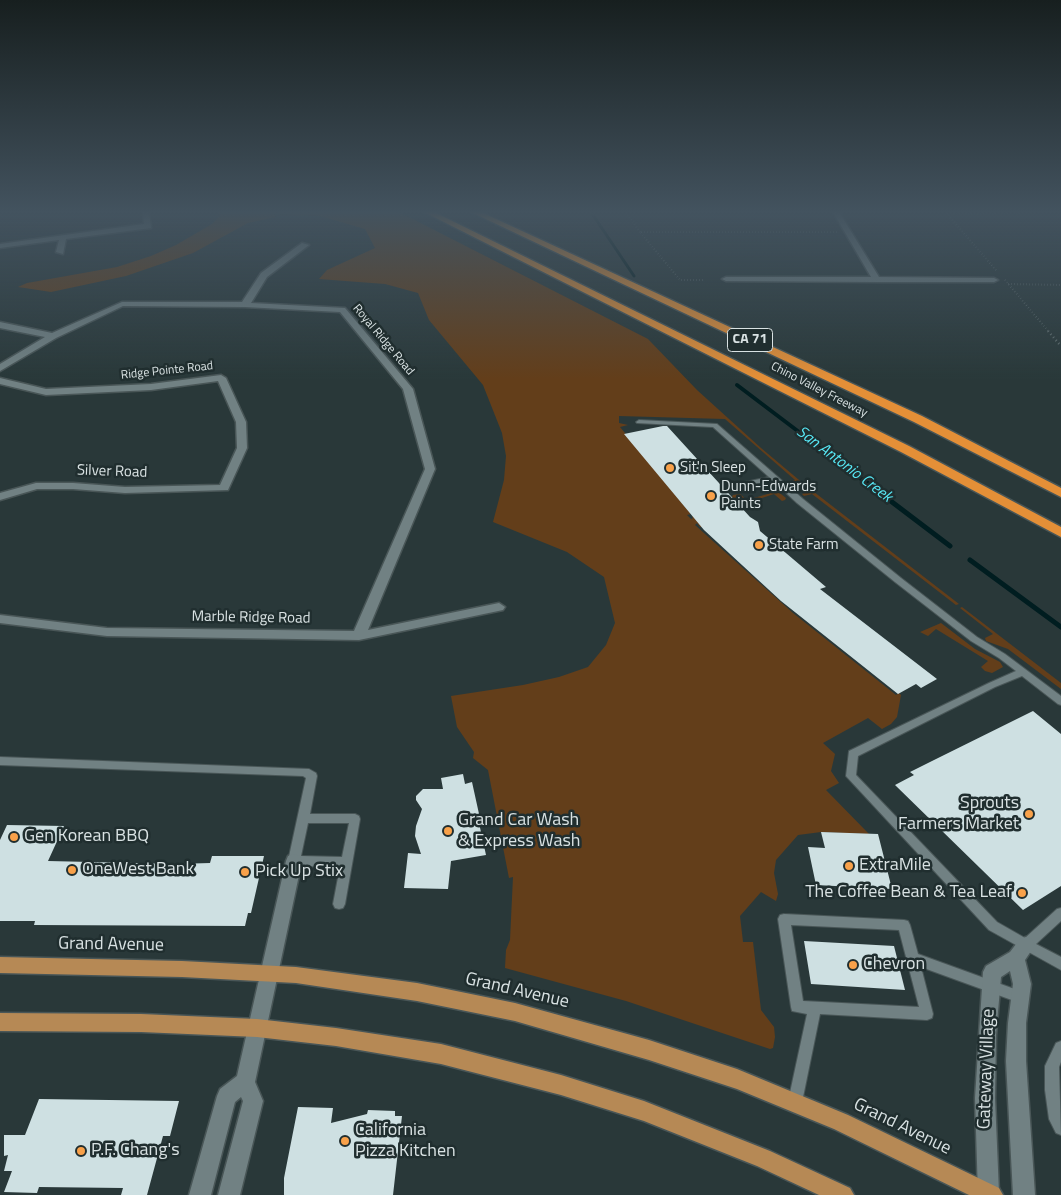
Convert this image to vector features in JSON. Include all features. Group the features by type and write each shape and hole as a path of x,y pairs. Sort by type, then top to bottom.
{"highway":[{"name":"Chino Valley Freeway","path":"542,268 904,450 1061,533"},
{"name":"Chino Valley Freeway","path":"594,268 918,419 1061,494"}],"main road":[{"name":"Grand Avenue","path":"0,965 269,973 324,978 417,992 533,1017 691,1063 795,1102 990,1194"},
{"path":"0,1022 141,1023 257,1028 336,1037 414,1049 561,1085 674,1122 763,1158 843,1195"}],"street":[{"path":"245,305 264,275 274,268"},
{"path":"870,268 877,280"},
{"path":"726,279 998,279"},
{"name":"Royal Ridge Road","path":"0,368 53,336 122,304 245,305 342,310 408,389 430,469 359,636"},
{"path":"0,325 53,336"},
{"name":"Ridge Pointe Road","path":"0,381 46,392 151,387 221,378 241,422 242,448 224,488"},
{"name":"Silver Road","path":"0,497 36,486 73,486 125,490 224,488"},
{"name":"Marble Ridge Road","path":"0,619 107,632 359,636 499,607"},
{"path":"229,1195 253,1101 245,1082 294,861"},
{"name":"Gateway Village","path":"990,1194 985,1098 990,986 992,972 1021,951"},
{"name":"Gateway Village","path":"1021,951 1022,984 1016,1062 1024,1195"},
{"path":"200,1195 227,1096 245,1082"}],"lane":[{"path":"639,422 715,425 773,478 906,586 974,639 1002,656 1061,701"},
{"path":"744,486 773,478"},
{"path":"1023,672 992,685 853,754 851,776 993,926 1021,951 1061,964"},
{"path":"0,761 305,772 312,776 294,861 347,862"},
{"path":"303,818 355,819 339,904"},
{"path":"1021,951 1061,913"},
{"path":"784,919 904,925 913,958 927,1014 797,1007 784,919"},
{"path":"913,958 1020,997"},
{"path":"795,1102 815,1008"},
{"path":"1061,1048 1052,1066 1052,1090 1056,1119 1061,1128"}],"path":[{"path":"670,268 680,280 704,280"},
{"path":"998,279 1008,284 1061,346"},
{"path":"1008,284 1061,284"}],"shaded area":[{"path":"113,268 150,268 126,276 51,292 18,287 27,283"},
{"path":"332,268 508,268 648,339 697,390 761,448 805,485 959,604 956,605 812,494 804,496 802,494 808,491 800,485 792,487 787,483 795,480 725,419 619,416 619,423 628,425 620,427 691,514 687,515 691,519 693,518 692,516 718,510 716,522 700,527 697,523 695,525 793,613 896,695 899,693 901,695 897,717 891,724 882,729 868,718 823,743 835,754 831,771 839,783 826,790 869,834 821,832 798,835 776,860 774,873 778,894 776,901 761,892 740,916 743,942 753,942 761,1010 774,1027 773,1048 770,1049 626,1001 505,968 506,950 510,940 513,877 509,878 488,770 473,758 474,752 457,727 451,696 523,685 559,677 588,667 606,645 615,623 604,577 567,552 493,522 504,480 506,456 502,433 483,385 429,320 418,293 385,284 319,279 327,270"},
{"path":"767,483 786,498 785,500 782,501 774,494 750,502 753,505 739,505 732,497 733,495 740,494 747,500 771,493 763,485"},
{"path":"962,607 1061,683 1061,689 1008,649 986,641 985,638 993,634 960,608"},
{"path":"941,623 975,649 1000,662 1003,667 992,673 985,671 981,667 988,661 936,629 928,636 920,632"}],"building":[{"path":"667,426 750,517 758,522 760,531 826,587 820,589 937,679 921,688 916,684 898,694 781,601 704,530 624,434"},
{"path":"1033,711 1061,734 1061,886 1023,910 895,785 914,775 910,772"},
{"name":"Grand Car Wash & Express Wash","path":"463,774 465,784 472,782 486,855 451,861 448,889 404,888 408,853 421,854 415,836 416,826 422,809 416,800 416,796 423,789 443,789 441,778"},
{"path":"7,825 64,826 48,861 177,864 210,863 212,856 264,856 251,913 248,913 245,926 34,925 35,921 0,921 0,840"},
{"name":"ExtraMile","path":"821,832 878,834 892,889 816,885 808,847 825,848"},
{"name":"Chevron","path":"804,941 894,946 905,990 811,984"},
{"name":"P.F. Chang's","path":"39,1099 179,1101 170,1136 163,1136 147,1195 121,1195 123,1188 39,1187 37,1193 4,1192 12,1171 4,1171 8,1155 4,1156 4,1135 25,1135"},
{"name":"California Pizza Kitchen","path":"298,1107 333,1108 331,1123 367,1114 368,1110 395,1111 395,1116 402,1116 393,1195 284,1195 284,1178"}],"waterway":[{"name":"San Antonio Creek","path":"628,268 634,276"},
{"name":"San Antonio Creek","path":"737,385 865,482"},
{"name":"San Antonio Creek","path":"863,480 950,546"},
{"name":"San Antonio Creek","path":"970,560 1061,627"}],"place":[{"name":"Sit'n Sleep","path":"670,468"},
{"name":"Dunn-Edwards Paints","path":"711,496"},
{"name":"State Farm","path":"759,545"},
{"name":"Sprouts Farmers Market","path":"1029,814"},
{"name":"Grand Car Wash & Express Wash","path":"448,831"},
{"name":"Gen Korean BBQ","path":"14,837"},
{"name":"ExtraMile","path":"849,866"},
{"name":"OneWest Bank","path":"72,870"},
{"name":"Pick Up Stix","path":"245,872"},
{"name":"The Coffee Bean & Tea Leaf","path":"1022,893"},
{"name":"Chevron","path":"853,965"},
{"name":"California Pizza Kitchen","path":"345,1141"},
{"name":"P.F. Chang's","path":"81,1151"}]}
